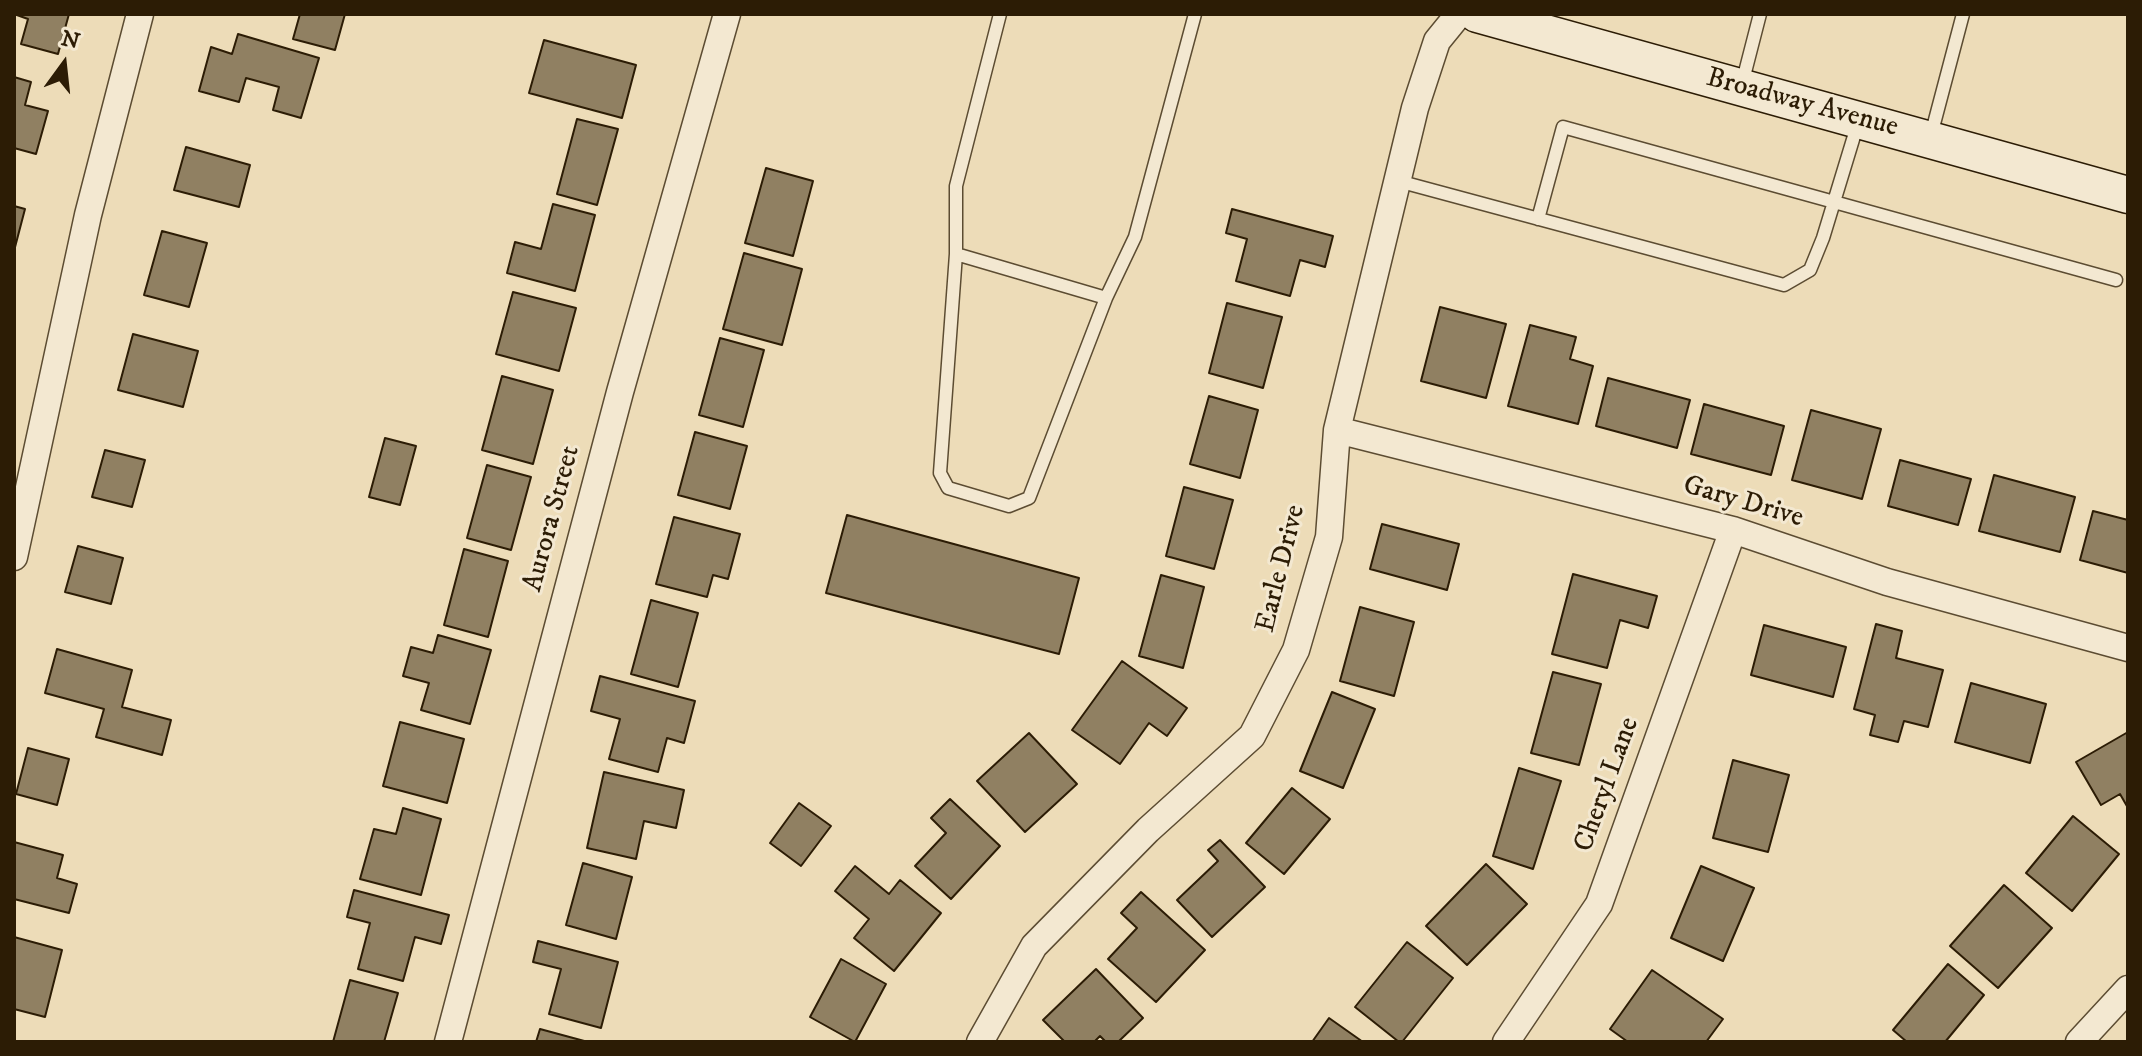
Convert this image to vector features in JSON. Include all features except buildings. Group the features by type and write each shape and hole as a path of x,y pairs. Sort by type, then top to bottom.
{"main road":[{"name":"Broadway Avenue","path":"1477,14 2128,195"}],"street":[{"path":"14,557 88,215 140,14"},
{"name":"Aurora Street","path":"448,1042 612,423 727,14"},
{"name":"Earle Drive","path":"980,1042 1034,946 1148,830 1252,736 1296,650 1329,537 1337,430 1415,108 1437,41 1459,14"},
{"name":"Gary Drive","path":"1337,430 1733,530 1887,582 2128,648"},
{"name":"Cheryl Lane","path":"1506,1042 1599,904 1733,530"},
{"path":"2079,1042 2128,989"}],"lane":[{"path":"1000,14 956,186 956,254 940,473 948,488 1009,506 1029,498 1106,298 1135,237 1195,14"},
{"path":"1741,87 1760,14"},
{"path":"1930,140 1963,14"},
{"path":"1398,181 1784,285 1810,270 1835,202 1859,120"},
{"path":"1538,219 1563,127 2116,280"},
{"path":"956,254 1106,298"}]}
